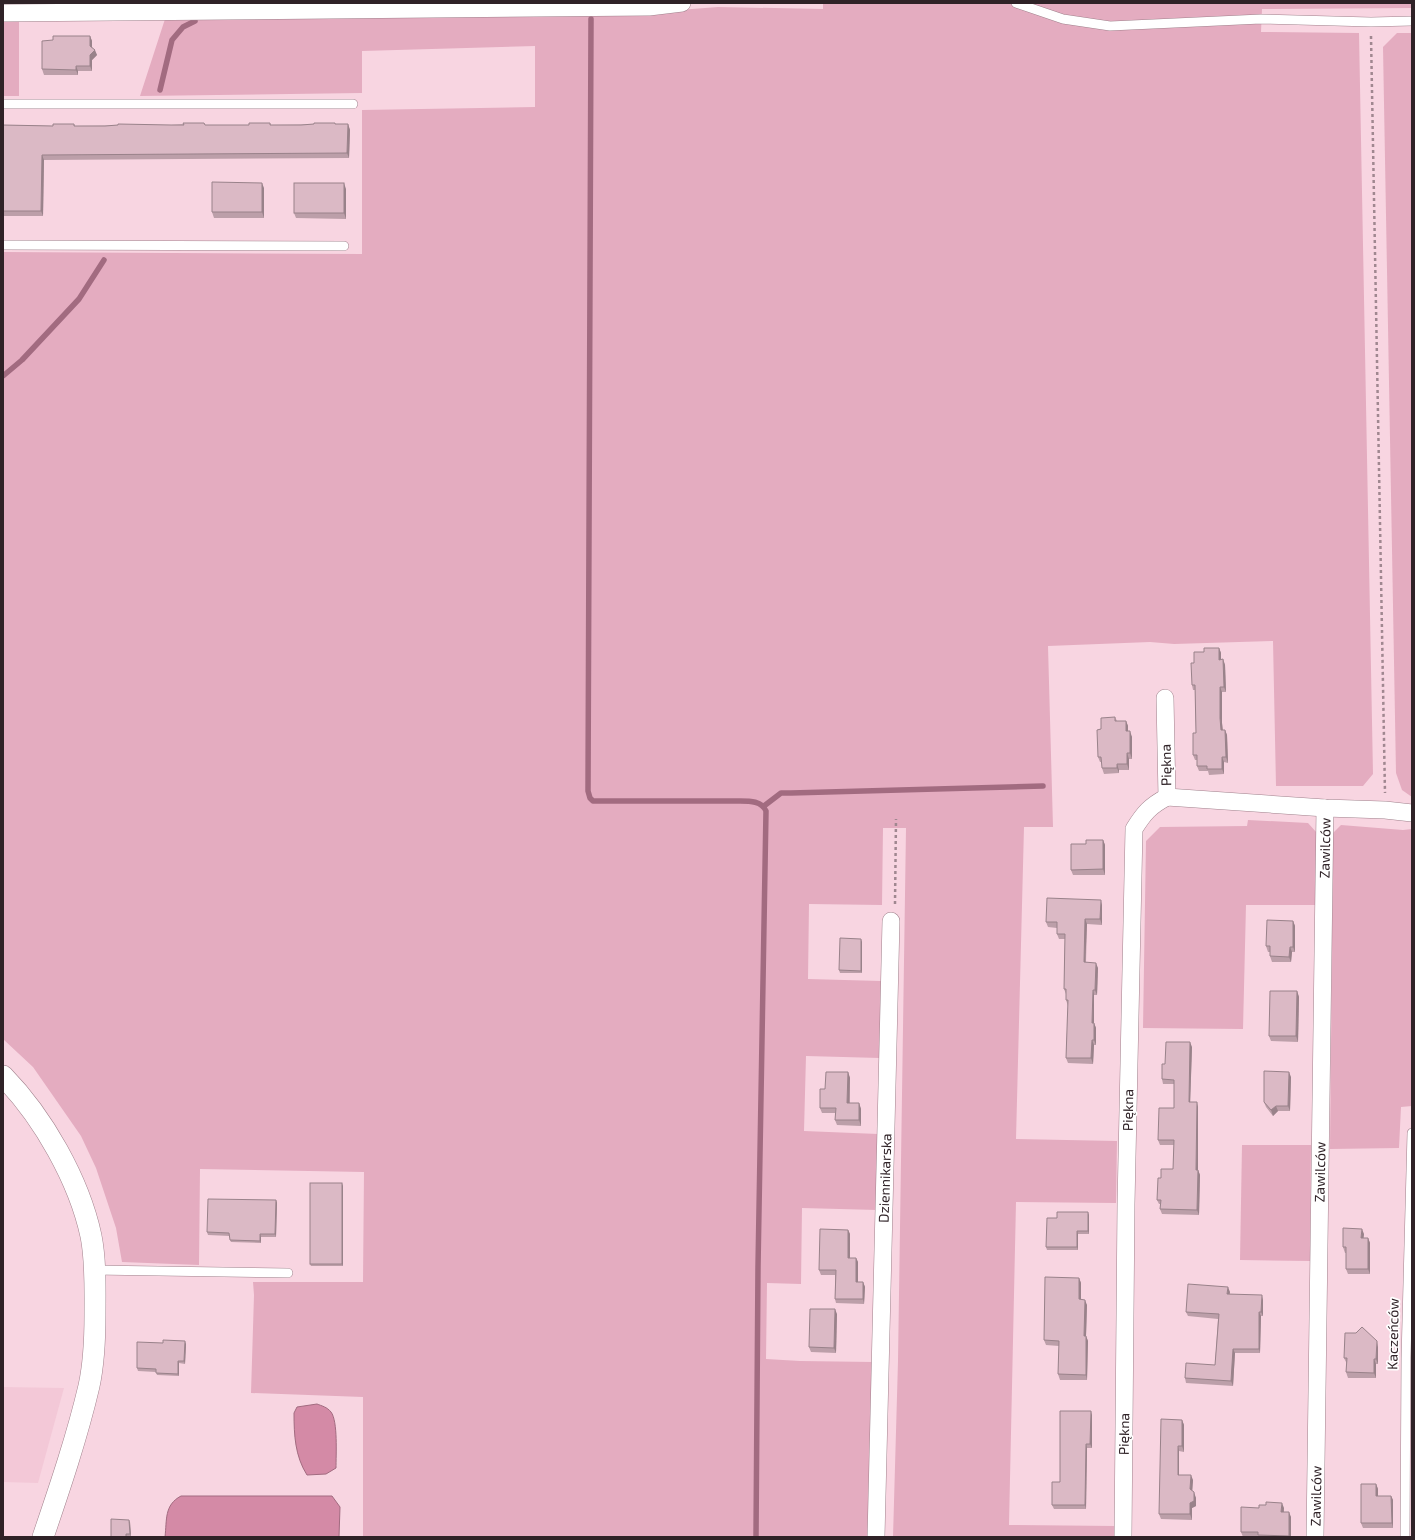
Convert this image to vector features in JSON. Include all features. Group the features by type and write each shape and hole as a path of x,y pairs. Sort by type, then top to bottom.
{"street":[{"path":"3,13 649,7 682,3"},
{"name":"Piękna","path":"1123,1537 1126,1204 1134,829 1142,815 1153,804 1166,797 1165,698"},
{"path":"1166,797 1191,800 1412,812"},
{"name":"Zawilców","path":"1315,1537 1326,808"},
{"name":"Dziennikarska","path":"876,1537 891,921"},
{"path":"3,1076 19,1093 53,1143 79,1194 91,1237 94,1270 95,1335 89,1385 64,1473 43,1537"}],"lane":[{"path":"1016,3 1062,19 1110,26 1261,19 1371,22 1412,21"},
{"path":"3,104 353,104"},
{"path":"3,245 344,246"},
{"name":"Kaczeńców","path":"1406,1537 1406,1358 1412,1133"},
{"path":"94,1270 288,1273"}],"path":[{"path":"1371,22 1385,810"},
{"path":"891,921 896,899 896,819"}],"shaded area":[{"path":"823,3 1412,3 1412,8 1262,9 1261,32 1359,33 1373,774 1363,786 1276,786 1273,641 1174,644 1150,642 1048,646 1053,827 1024,827 1016,1139 1117,1141 1116,1203 1016,1202 1009,1525 1115,1526 1114,1537 893,1537 898,1361 906,828 883,828 882,905 809,904 808,979 881,981 880,1058 806,1056 804,1131 878,1134 877,1210 802,1208 801,1284 767,1283 766,1359 873,1362 869,1537 363,1537 363,1397 251,1393 254,1295 253,1282 363,1282 364,1172 200,1169 199,1265 122,1262 116,1228 96,1168 81,1136 33,1067 3,1039 3,252 362,254 362,110 535,107 535,46 362,51 362,93 140,96 165,19 666,11 718,7 823,9"},
{"path":"3,19 19,19 19,96 3,96"},
{"path":"1397,33 1412,33 1412,797 1402,790 1396,773 1383,47"},
{"path":"1248,820 1308,823 1317,833 1316,905 1246,905 1243,1029 1143,1028 1146,841 1160,827 1247,826"},
{"path":"1341,825 1403,830 1412,829 1412,1106 1401,1107 1399,1148 1330,1149 1333,833"},
{"path":"1242,1145 1311,1145 1310,1261 1240,1260"},
{"path":"3,1387 64,1388 38,1483 3,1482"},
{"path":"317,1404 328,1409 333,1416 336,1438 336,1468 326,1474 307,1475 298,1453 295,1437 294,1413 297,1407"},
{"path":"181,1496 332,1496 340,1507 339,1537 165,1537 166,1519 169,1508"}],"building":[{"path":"53,36 90,36 90,46 95,50 90,55 90,66 76,66 76,70 42,69 42,41 53,40"},
{"path":"183,123 204,123 205,125 249,125 249,123 270,123 270,125 301,125 314,123 348,124 347,153 42,155 41,211 3,211 3,125 184,125"},
{"path":"212,182 262,183 262,212 212,212"},
{"path":"294,183 344,183 344,213 294,213"},
{"path":"1204,648 1219,648 1219,660 1223,659 1224,687 1220,687 1220,718 1221,730 1225,730 1226,757 1222,757 1222,769 1207,769 1207,766 1197,766 1197,755 1193,755 1193,733 1196,733 1195,685 1192,685 1191,663 1194,663 1194,652 1204,652"},
{"path":"1115,717 1115,721 1126,721 1126,731 1130,731 1130,753 1127,753 1127,764 1117,764 1117,768 1102,768 1101,757 1098,757 1097,730 1101,729 1101,718"},
{"path":"1086,840 1103,840 1103,869 1071,870 1071,844 1086,844"},
{"path":"1047,898 1101,900 1100,919 1085,919 1084,962 1096,963 1092,1023 1094,1023 1094,1040 1092,1040 1091,1058 1066,1058 1068,1000 1066,1000 1066,989 1064,989 1065,934 1057,934 1057,922 1046,922"},
{"path":"1267,920 1293,921 1293,947 1290,947 1289,957 1270,956 1270,946 1266,946"},
{"path":"840,938 861,939 861,971 839,970"},
{"path":"1270,991 1297,991 1296,1036 1269,1036"},
{"path":"1166,1042 1190,1042 1189,1102 1197,1102 1197,1210 1160,1209 1161,1200 1157,1200 1158,1178 1161,1178 1161,1169 1173,1169 1174,1140 1158,1140 1159,1108 1174,1108 1174,1080 1162,1079 1162,1064 1165,1064"},
{"path":"1264,1071 1289,1072 1288,1106 1276,1106 1271,1110 1264,1102"},
{"path":"826,1072 848,1072 847,1103 859,1103 859,1120 835,1120 836,1108 820,1108 820,1089 825,1089"},
{"path":"310,1183 342,1183 342,1264 310,1264"},
{"path":"208,1199 276,1200 275,1234 260,1234 260,1241 230,1240 229,1233 207,1232"},
{"path":"1057,1212 1088,1212 1088,1231 1077,1231 1077,1247 1046,1247 1047,1218 1057,1218"},
{"path":"1343,1228 1362,1229 1361,1238 1368,1238 1368,1269 1346,1269 1346,1247 1343,1247"},
{"path":"820,1229 848,1230 848,1258 856,1258 856,1282 863,1282 863,1299 835,1299 836,1270 819,1270"},
{"path":"1045,1277 1079,1278 1079,1299 1085,1300 1084,1336 1086,1336 1086,1375 1058,1374 1059,1341 1044,1340"},
{"path":"1188,1284 1228,1287 1227,1294 1262,1295 1261,1312 1259,1312 1259,1349 1233,1349 1231,1381 1185,1378 1186,1363 1215,1365 1219,1314 1186,1312"},
{"path":"810,1309 835,1309 834,1348 809,1347"},
{"path":"1362,1327 1377,1341 1376,1359 1374,1359 1374,1373 1346,1372 1347,1358 1344,1358 1345,1333 1356,1333"},
{"path":"163,1340 185,1341 184,1361 178,1361 178,1374 156,1373 156,1369 137,1368 137,1342 163,1343"},
{"path":"1060,1411 1091,1411 1090,1444 1086,1444 1085,1505 1052,1505 1052,1482 1060,1482"},
{"path":"1161,1419 1182,1420 1182,1446 1178,1446 1178,1475 1191,1475 1190,1489 1194,1492 1194,1501 1190,1503 1190,1514 1159,1514"},
{"path":"1361,1484 1376,1484 1376,1496 1391,1496 1392,1523 1361,1523"},
{"path":"1266,1502 1282,1503 1281,1512 1289,1512 1289,1536 1258,1535 1258,1532 1241,1532 1241,1507 1259,1508 1259,1505 1266,1505"},
{"path":"111,1519 129,1520 130,1534 126,1534 126,1537 111,1537"}],"waterway":[{"path":"591,19 588,791 590,798 593,801 748,801 759,803 766,811 758,1267 756,1537"},
{"path":"160,90 172,40 183,27 195,21"},
{"path":"3,376 22,360 79,299 104,260"},
{"path":"764,806 781,793 1043,786"}]}
